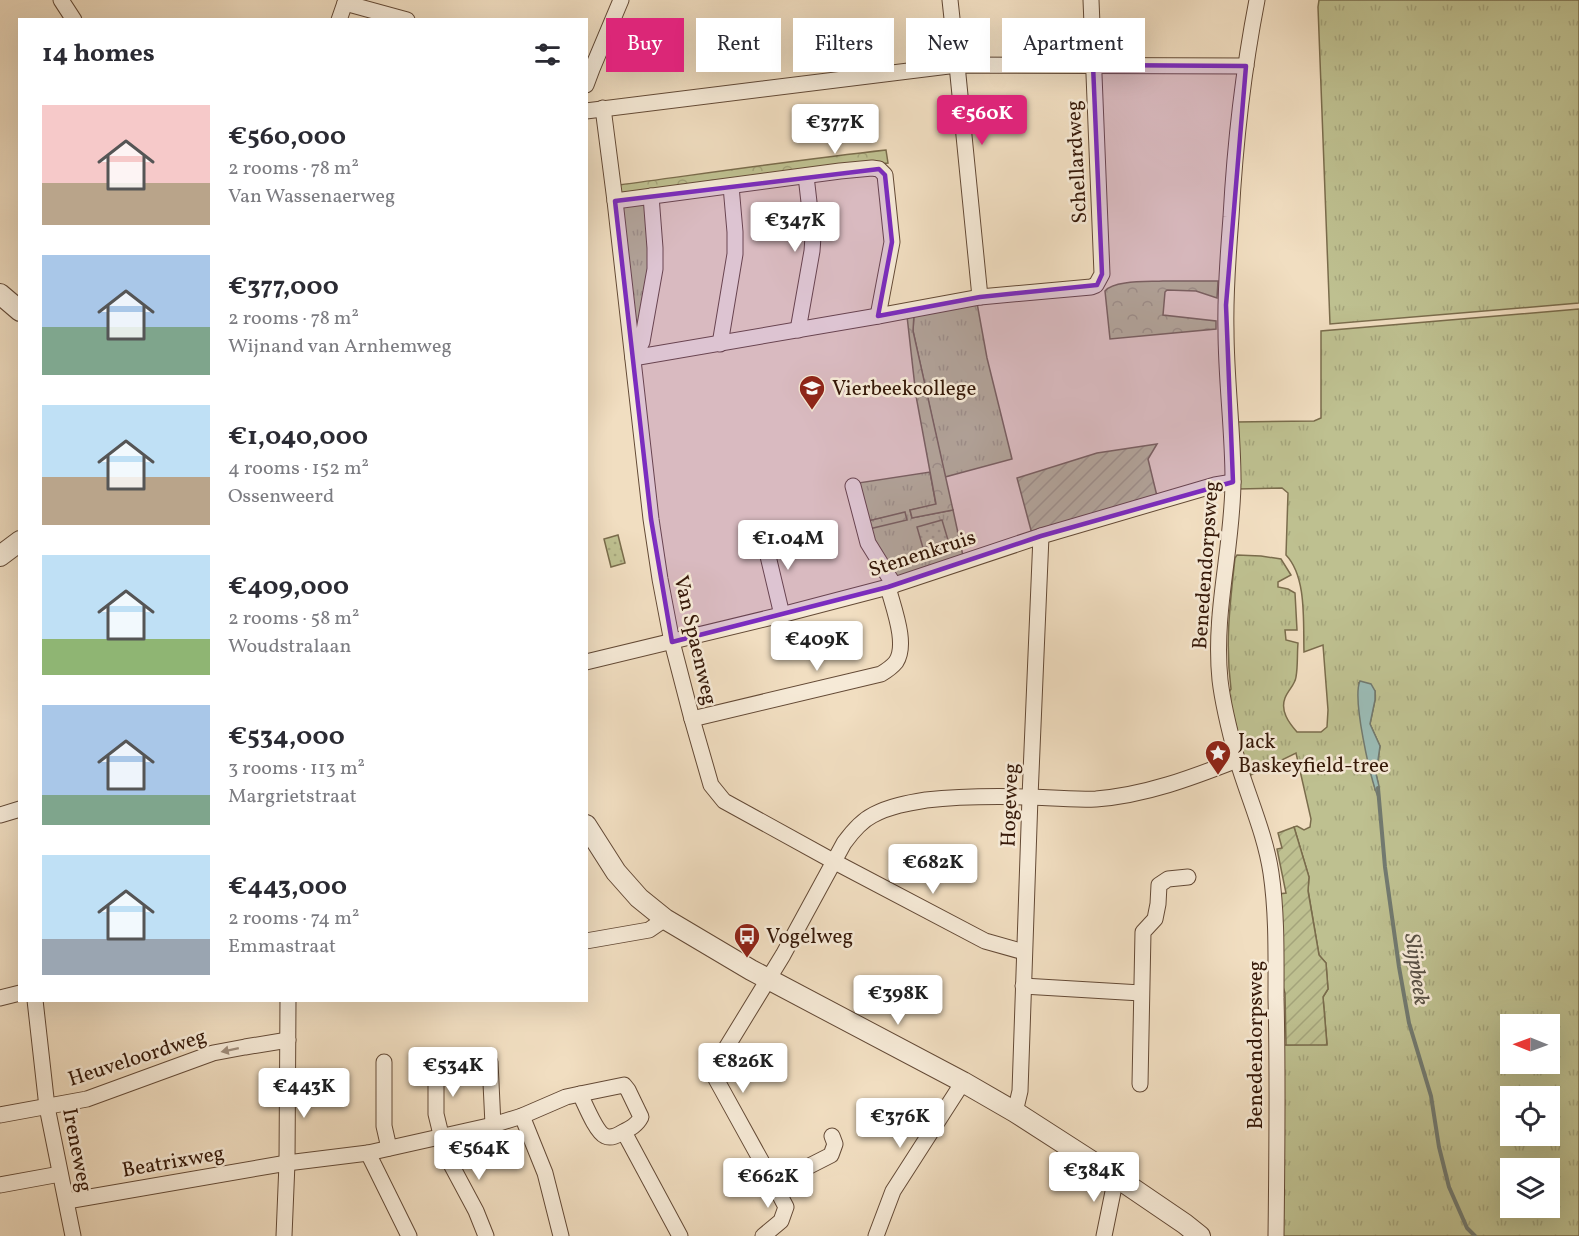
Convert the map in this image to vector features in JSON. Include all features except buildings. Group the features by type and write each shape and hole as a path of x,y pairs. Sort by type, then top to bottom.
{"street":[{"path":"61,0 73,18"},
{"path":"589,68 621,0"},
{"path":"950,0 952,18"},
{"name":"Schellardweg","path":"1091,0 1092,18"},
{"name":"Benedendorpsweg","path":"1257,0 1239,109 1235,154 1226,305 1227,369 1232,442 1232,513 1219,619 1218,653 1225,713 1237,760 1266,843 1275,902 1278,1086 1276,1236"},
{"path":"340,18 346,2 360,14 391,18"},
{"path":"1145,65 1246,66"},
{"path":"588,111 906,71"},
{"path":"633,358 980,297 958,72"},
{"name":"Schellardweg","path":"980,297 1091,287 1096,285 1102,274 1093,72"},
{"name":"Van Spaenweg","path":"603,108 651,519 672,642 711,785 724,801 833,861 985,941 1024,952"},
{"path":"615,201 806,176 879,169 885,175 892,242 878,316"},
{"path":"798,330 813,237 806,176"},
{"path":"720,344 735,254 731,186"},
{"name":"Van Spaenweg","path":"633,358 642,342 656,269 651,196"},
{"path":"0,294 18,309"},
{"name":"Stenenkruis","path":"588,662 891,586 1041,536 1215,485 1233,482"},
{"path":"692,719 881,674 897,661 901,650 901,640 891,586 868,543 853,486"},
{"path":"763,535 782,615"},
{"name":"Hogeweg","path":"1015,1112 1020,1091 1041,536"},
{"path":"0,556 18,542"},
{"path":"763,1236 781,1221 786,1207 716,1079 717,1063 783,955 833,861 856,827 871,815 889,808 940,799 1030,797 1076,800 1122,795 1189,779 1237,760"},
{"path":"0,814 18,810"},
{"path":"588,828 616,872 639,898 665,919 768,979 1015,1112 1116,1177 1200,1236"},
{"path":"1140,1084 1143,932 1155,919 1159,885 1168,879 1188,877"},
{"path":"588,941 649,930 665,919"},
{"path":"1023,986 1141,993"},
{"path":"0,998 18,994"},
{"name":"Ireneweg","path":"35,1002 47,1107 73,1236"},
{"path":"285,1236 288,1002"},
{"name":"Heuveloordweg","path":"0,1116 87,1099 213,1053 288,1040"},
{"path":"436,1061 436,1114 446,1155 476,1211 486,1236"},
{"path":"384,1062 384,1126 389,1148"},
{"path":"490,1062 493,1125"},
{"path":"876,1236 893,1191 963,1082"},
{"name":"Beatrixweg","path":"66,1201 287,1162 368,1153 493,1125 522,1116 566,1097 624,1085 641,1117 637,1125 624,1132"},
{"path":"580,1094 599,1131 605,1136 612,1137 624,1132 680,1236"},
{"path":"522,1116 545,1173 561,1236"},
{"path":"774,1184 831,1155 835,1144 832,1136"},
{"path":"368,1153 409,1236"},
{"path":"0,1185 60,1174"},
{"path":"1104,1236 1116,1177"}],"highlighted area":[{"path":"1093,65 1246,66 1226,305 1233,482 1041,536 888,587 672,642 651,519 615,201 879,169 885,175 892,242 878,316 980,297 1097,285 1102,274"}],"green space":[{"path":"1319,0 1579,0 1579,303 1330,324"},
{"path":"886,150 888,163 620,193 619,185"},
{"path":"645,203 652,247 641,331 636,331 621,205"},
{"path":"1218,281 1217,298 1196,291 1167,290 1163,315 1216,321 1216,329 1110,339 1105,291 1124,283"},
{"path":"977,303 987,358 1012,459 945,477 913,331 914,314"},
{"path":"1579,309 1579,1236 1283,1236 1283,1045 1327,1044 1323,997 1328,989 1326,963 1319,955 1308,890 1309,877 1294,827 1297,826 1304,830 1310,827 1311,819 1296,753 1249,776 1228,694 1231,689 1228,656 1231,591 1237,555 1281,559 1291,575 1278,582 1278,587 1295,593 1297,630 1285,630 1286,640 1298,643 1295,680 1284,703 1284,712 1288,721 1297,732 1321,732 1327,727 1328,710 1323,645 1304,652 1301,587 1293,564 1286,555 1288,493 1282,488 1238,489 1236,422 1314,421 1321,418 1321,331","holes":["1359,683 1375,691 1370,724 1380,746 1376,774 1378,783 1375,789 1360,715"]},
{"path":"914,314 913,331 953,510 912,518 910,510 936,504 916,396 907,316"},
{"path":"1157,444 1148,459 1157,496 1032,534 1017,478 1097,453"},
{"path":"930,472 936,505 910,510 912,518 953,510 963,556 896,578 873,541 869,529 905,513 868,521 858,483"},
{"path":"905,512 907,520 869,529 868,521"},
{"path":"942,520 948,540 923,548 917,527"},
{"path":"618,535 625,563 611,567 604,539"},
{"path":"1294,827 1309,877 1308,891 1319,955 1326,963 1328,989 1323,997 1327,1045 1286,1045 1279,894 1286,893 1277,849 1282,848 1278,833"}],"water":[{"path":"1360,681 1371,684 1375,691 1370,724 1380,746 1376,774 1379,786 1378,797 1360,720 1358,690"}],"waterway":[{"name":"Slijpbeek","path":"1378,788 1385,867 1409,1023 1431,1096 1439,1147 1449,1187 1467,1228 1475,1236"}],"place":[{"name":"Vierbeekcollege","path":"812,411"},
{"name":"Jack Baskeyfield-tree","path":"1218,776"},
{"name":"Vogelweg","path":"747,959"}]}
